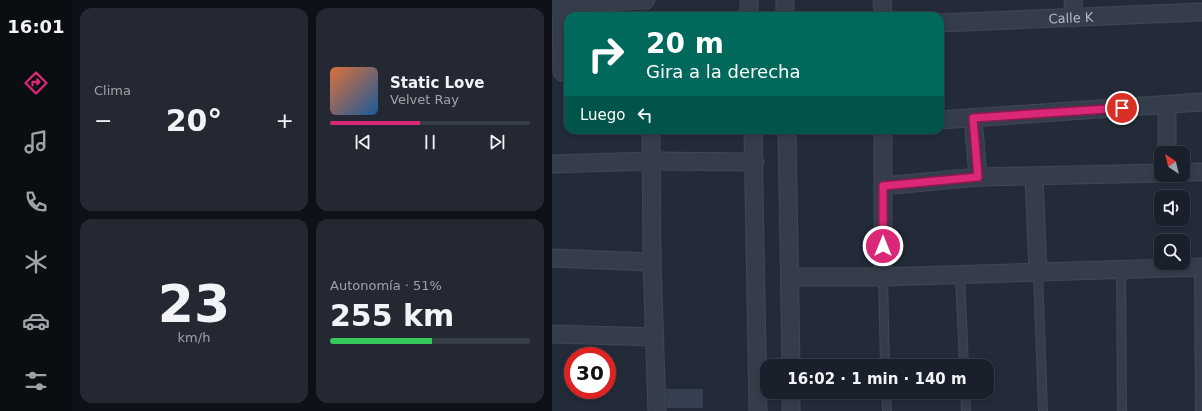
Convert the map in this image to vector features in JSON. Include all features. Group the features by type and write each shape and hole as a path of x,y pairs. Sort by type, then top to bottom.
{"street":[{"path":"561,72 556,4 646,0 647,12"},
{"path":"749,0 749,12"},
{"path":"784,0 785,12"},
{"path":"882,0 883,12"},
{"path":"1073,0 1074,18"},
{"name":"Calle K","path":"944,23 1202,12"},
{"path":"944,120 1202,102"},
{"path":"1167,105 1167,146"},
{"path":"973,118 978,177"},
{"path":"651,134 652,262 657,411"},
{"path":"754,134 758,411"},
{"path":"787,134 791,359"},
{"path":"883,134 883,277"},
{"path":"552,164 652,161 755,162"},
{"path":"1190,172 1202,172"},
{"path":"883,186 978,177 1154,173"},
{"path":"1034,176 1038,273"},
{"path":"552,258 652,262"},
{"path":"790,277 883,277 1200,268"},
{"path":"552,334 655,337"},
{"path":"791,399 791,411"}],"lane":[{"path":"1200,268 1200,411"},
{"path":"1121,270 1122,411"},
{"path":"1038,273 1044,411"},
{"path":"960,274 964,359"},
{"path":"883,277 886,359"},
{"path":"886,399 887,411"},
{"path":"966,399 966,411"}],"building":[{"path":"666,389 703,389 703,408 667,408"}],"route":[{"path":"883,246 883,186 978,177 973,118 1122,108"}]}
